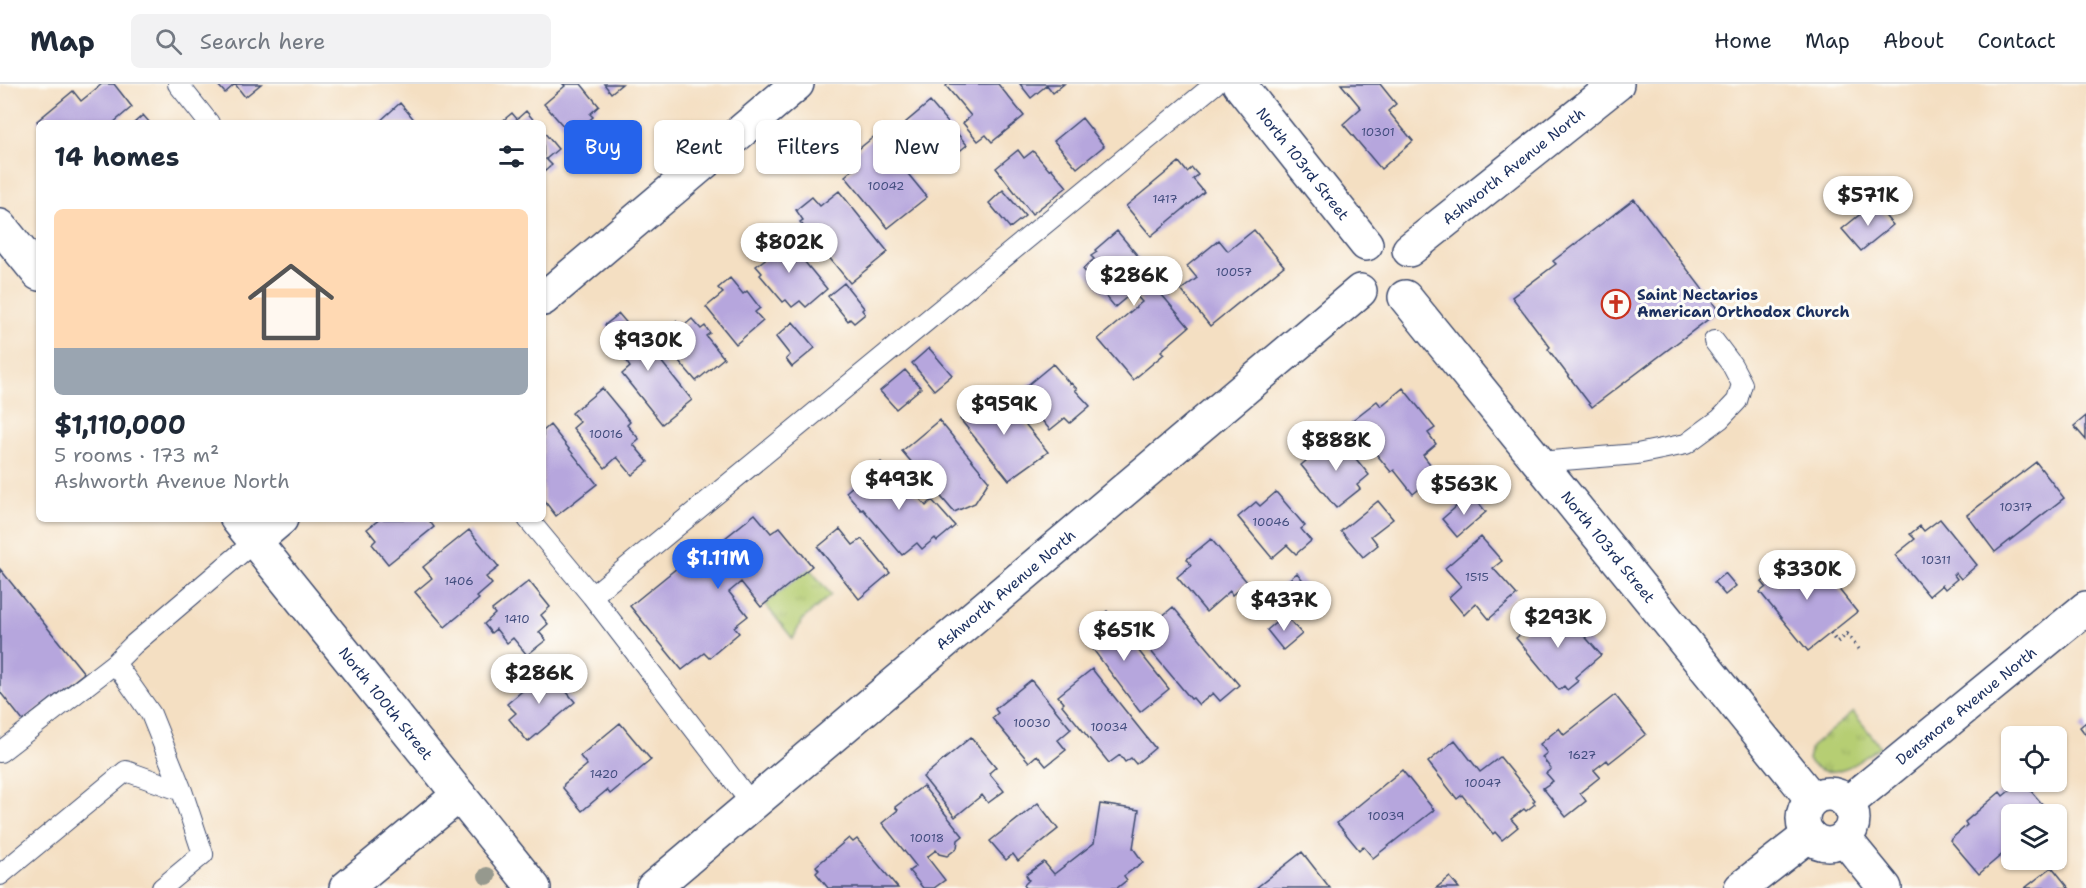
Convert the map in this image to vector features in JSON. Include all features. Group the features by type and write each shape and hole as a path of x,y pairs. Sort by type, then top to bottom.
{"street":[{"path":"546,296 797,84"},
{"name":"North 103rd Street","path":"1239,84 1366,244"},
{"name":"Ashworth Avenue North","path":"1409,250 1617,84"},
{"path":"0,226 36,270"},
{"path":"1388,239 1398,242 1409,250 1416,264 1417,274 1415,284 1405,297 1391,303 1381,303 1371,301 1360,291 1352,274 1354,262 1366,244 1388,239"},
{"name":"Ashworth Avenue North","path":"652,888 1360,291"},
{"name":"North 103rd Street","path":"1405,297 1812,799"},
{"path":"246,530 271,522"},
{"name":"North 100th Street","path":"246,530 534,888"},
{"name":"Densmore Avenue North","path":"1848,803 2086,608"},
{"path":"1824,794 1837,796 1848,803 1852,815 1851,828 1844,838 1832,844 1819,842 1809,835 1803,823 1804,810 1812,799 1824,794"},
{"path":"346,888 459,795"},
{"path":"1741,888 1809,835"},
{"path":"1844,838 1885,888"}],"lane":[{"path":"178,84 207,120"},
{"path":"592,596 1215,84"},
{"path":"1539,462 1637,454 1686,444 1720,419 1737,401 1742,384 1732,365 1714,341"},
{"path":"530,522 592,596 751,803"},
{"path":"1,748 115,663 246,530"},
{"path":"115,663 151,714 183,791 203,854 162,888"},
{"path":"0,875 126,771 183,791"}],"path":[{"path":"1830,633 1837,642 1847,634 1860,651"}],"green space":[{"path":"809,568 831,595 802,620 793,639 765,604"},
{"path":"1853,712 1880,746 1855,764 1845,768 1825,771 1816,768 1808,760 1811,747"}],"building":[{"path":"102,84 114,84 132,107 117,120 38,120 73,91 81,101"},
{"path":"217,84 235,84 225,93"},
{"path":"235,84 261,84 245,97"},
{"path":"563,84 581,84 599,106 590,114 593,117 590,120 564,120 564,127 544,104 565,86"},
{"path":"604,84 622,84 611,93"},
{"path":"948,84 998,84 1024,116 992,142 986,135 978,141 963,123 971,116 946,86"},
{"path":"1020,84 1064,84 1053,93 1047,85 1031,98"},
{"path":"1341,84 1380,84 1396,104 1388,111 1413,141 1381,169 1343,124 1361,108"},
{"path":"930,102 945,120 909,120"},
{"path":"400,103 414,120 381,120"},
{"path":"526,111 534,120 504,120 512,113 517,119"},
{"path":"143,115 147,120 137,120"},
{"path":"1082,118 1104,146 1077,168 1054,141"},
{"path":"546,135 558,149 546,159"},
{"path":"873,137 873,174 908,174 927,197 888,228 845,176 861,174 861,147"},
{"path":"960,137 967,145 960,151"},
{"path":"1018,150 1024,158 1033,151 1067,187 1032,214 996,168"},
{"path":"546,159 552,165 546,170"},
{"path":"1179,162 1187,172 1192,168 1198,175 1193,179 1204,192 1151,236 1126,206"},
{"path":"1003,190 1025,216 1010,228 989,203"},
{"path":"839,191 888,252 850,283 800,222 803,220 796,210 812,197 820,206"},
{"name":"Saint Nectarios American Orthodox Church","path":"1634,199 1719,311 1592,407 1512,297 1556,264 1553,261"},
{"path":"1874,203 1893,225 1861,251 1842,229"},
{"path":"1254,230 1284,266 1210,326 1181,290 1197,278 1187,266 1219,240 1228,251"},
{"path":"1117,231 1159,284 1150,292 1152,294 1157,289 1189,327 1161,351 1164,354 1133,380 1098,339 1142,302 1133,292 1115,307 1083,269 1094,259 1091,256 1097,252 1095,250"},
{"path":"781,233 827,289 806,307 800,301 792,307 786,300 783,302 760,275 762,273 756,266 768,257 761,249"},
{"path":"730,278 743,294 747,291 760,308 755,312 763,321 736,344 706,307 723,293 718,288"},
{"path":"844,283 864,308 862,310 865,314 854,323 850,319 848,321 828,296"},
{"path":"619,314 630,327 633,326 692,400 662,424 622,374 630,367 612,340 615,338 605,325"},
{"path":"692,319 701,329 705,326 710,333 706,336 724,358 696,381 662,341 666,338 662,333 676,321 681,328"},
{"path":"793,322 815,348 792,367 786,359 790,355 776,337"},
{"path":"929,348 952,375 934,390 912,363"},
{"path":"1053,364 1090,406 1070,423 1065,418 1050,430 1035,412 1040,408 1024,388"},
{"path":"905,370 921,388 896,409 880,391"},
{"path":"602,388 630,422 627,425 639,439 633,444 648,462 632,475 617,457 605,468 573,428 580,422 572,413"},
{"path":"1403,388 1435,428 1428,433 1436,444 1423,455 1438,474 1413,494 1394,470 1391,472 1350,422 1377,401 1381,406"},
{"path":"1000,393 1048,452 1009,480 960,419 978,404 982,408"},
{"path":"2086,416 2086,440 2074,426"},
{"path":"939,420 989,481 975,503 954,512 902,451"},
{"path":"550,425 597,484 556,516 546,503 546,428"},
{"path":"1340,439 1369,475 1357,485 1360,489 1336,508 1301,465 1323,447 1325,450"},
{"path":"881,462 897,481 893,484 900,492 908,485 926,506 932,500 955,526 937,541 935,538 922,549 917,543 902,555 846,492"},
{"path":"2036,462 2064,498 1995,552 1967,515"},
{"path":"1276,492 1305,526 1301,529 1311,541 1296,554 1287,545 1272,558 1238,517 1256,502 1260,506"},
{"path":"1471,494 1486,512 1457,537 1442,519"},
{"path":"1378,501 1393,519 1371,536 1378,545 1363,557 1341,531"},
{"path":"755,514 771,533 780,527 812,566 761,607 741,582 729,592 748,616 734,627 739,633 709,658 704,653 682,670 630,606 709,542 715,546"},
{"path":"1940,519 1977,565 1961,579 1956,573 1954,575 1957,579 1945,589 1942,585 1929,596 1895,555 1915,539 1910,534 1920,526 1924,531"},
{"path":"376,522 430,522 434,527 388,564 372,544 376,540 367,529"},
{"path":"840,529 853,545 862,539 890,573 859,599 818,547"},
{"path":"469,530 499,567 486,577 492,584 477,597 479,599 445,627 415,592 432,578 423,567"},
{"path":"1481,537 1502,561 1493,568 1517,595 1489,619 1476,603 1464,615 1449,597 1461,586 1445,568"},
{"path":"1211,539 1247,582 1232,595 1230,591 1206,612 1177,577 1191,565 1187,559"},
{"path":"1809,552 1857,612 1808,651 1760,592 1766,587 1762,582 1785,564 1789,568"},
{"path":"0,569 84,673 23,721 0,692"},
{"path":"1297,573 1317,598 1301,611 1281,586"},
{"path":"1725,573 1736,586 1725,595 1714,582"},
{"path":"529,581 550,607 541,615 548,624 539,632 546,640 527,655 513,638 507,643 496,629 491,633 484,624 495,614 492,610"},
{"path":"1173,607 1239,685 1220,701 1213,693 1199,705 1193,698 1191,699 1144,643 1147,641 1141,634"},
{"path":"1552,608 1568,629 1574,624 1601,655 1575,677 1578,681 1567,690 1564,686 1559,690 1516,638"},
{"path":"1107,611 1169,689 1140,712 1080,632"},
{"path":"1285,615 1302,634 1283,650 1267,630"},
{"path":"548,669 575,702 528,742 509,719 516,713 507,704"},
{"path":"1092,669 1155,748 1136,764 1131,758 1125,762 1120,755 1109,763 1062,705 1064,703 1058,696"},
{"path":"1031,680 1071,729 1058,740 1066,750 1046,766 1037,755 1029,762 992,718 998,713 995,709"},
{"path":"1615,695 1646,734 1609,763 1607,760 1594,770 1600,777 1580,793 1586,801 1566,817 1543,788 1553,781 1546,773 1551,769 1542,757 1547,753 1540,744 1559,728 1564,735"},
{"path":"2086,722 2086,735 2080,727"},
{"path":"620,723 651,760 610,794 607,790 582,811 563,788 564,784 587,765 580,756"},
{"path":"971,737 996,767 989,773 1004,791 988,803 982,795 955,817 923,777"},
{"path":"1455,740 1480,772 1500,757 1535,800 1533,802 1535,804 1511,819 1518,827 1502,840 1495,832 1493,834 1462,795 1457,799 1428,762"},
{"path":"1402,770 1434,810 1373,858 1363,846 1359,850 1337,823"},
{"path":"923,786 963,836 958,840 957,848 947,856 939,854 936,850 927,857 945,880 934,888 923,888 909,871 916,866 882,823 898,810 895,807"},
{"path":"2000,792 2003,796 2008,792 2032,792 2042,804 2001,804 2001,855 1979,874 1950,840 1967,825 1965,822"},
{"path":"1038,803 1058,829 1018,861 1013,854 1006,860 990,841"},
{"path":"1100,804 1139,810 1133,848 1143,862 1124,876 1127,880 1117,888 1026,888 1024,885 1029,880 1026,875 1044,862 1054,874 1094,843"},
{"path":"849,838 853,842 857,839 898,888 828,888 816,873 819,870 816,866"},
{"path":"1302,852 1330,888 1256,888"},
{"path":"2048,870 2054,870 2069,888 2025,888"},
{"path":"1450,877 1459,888 1436,888"}],"place":[{"name":"Saint Nectarios American Orthodox Church","path":"1616,304"}]}
